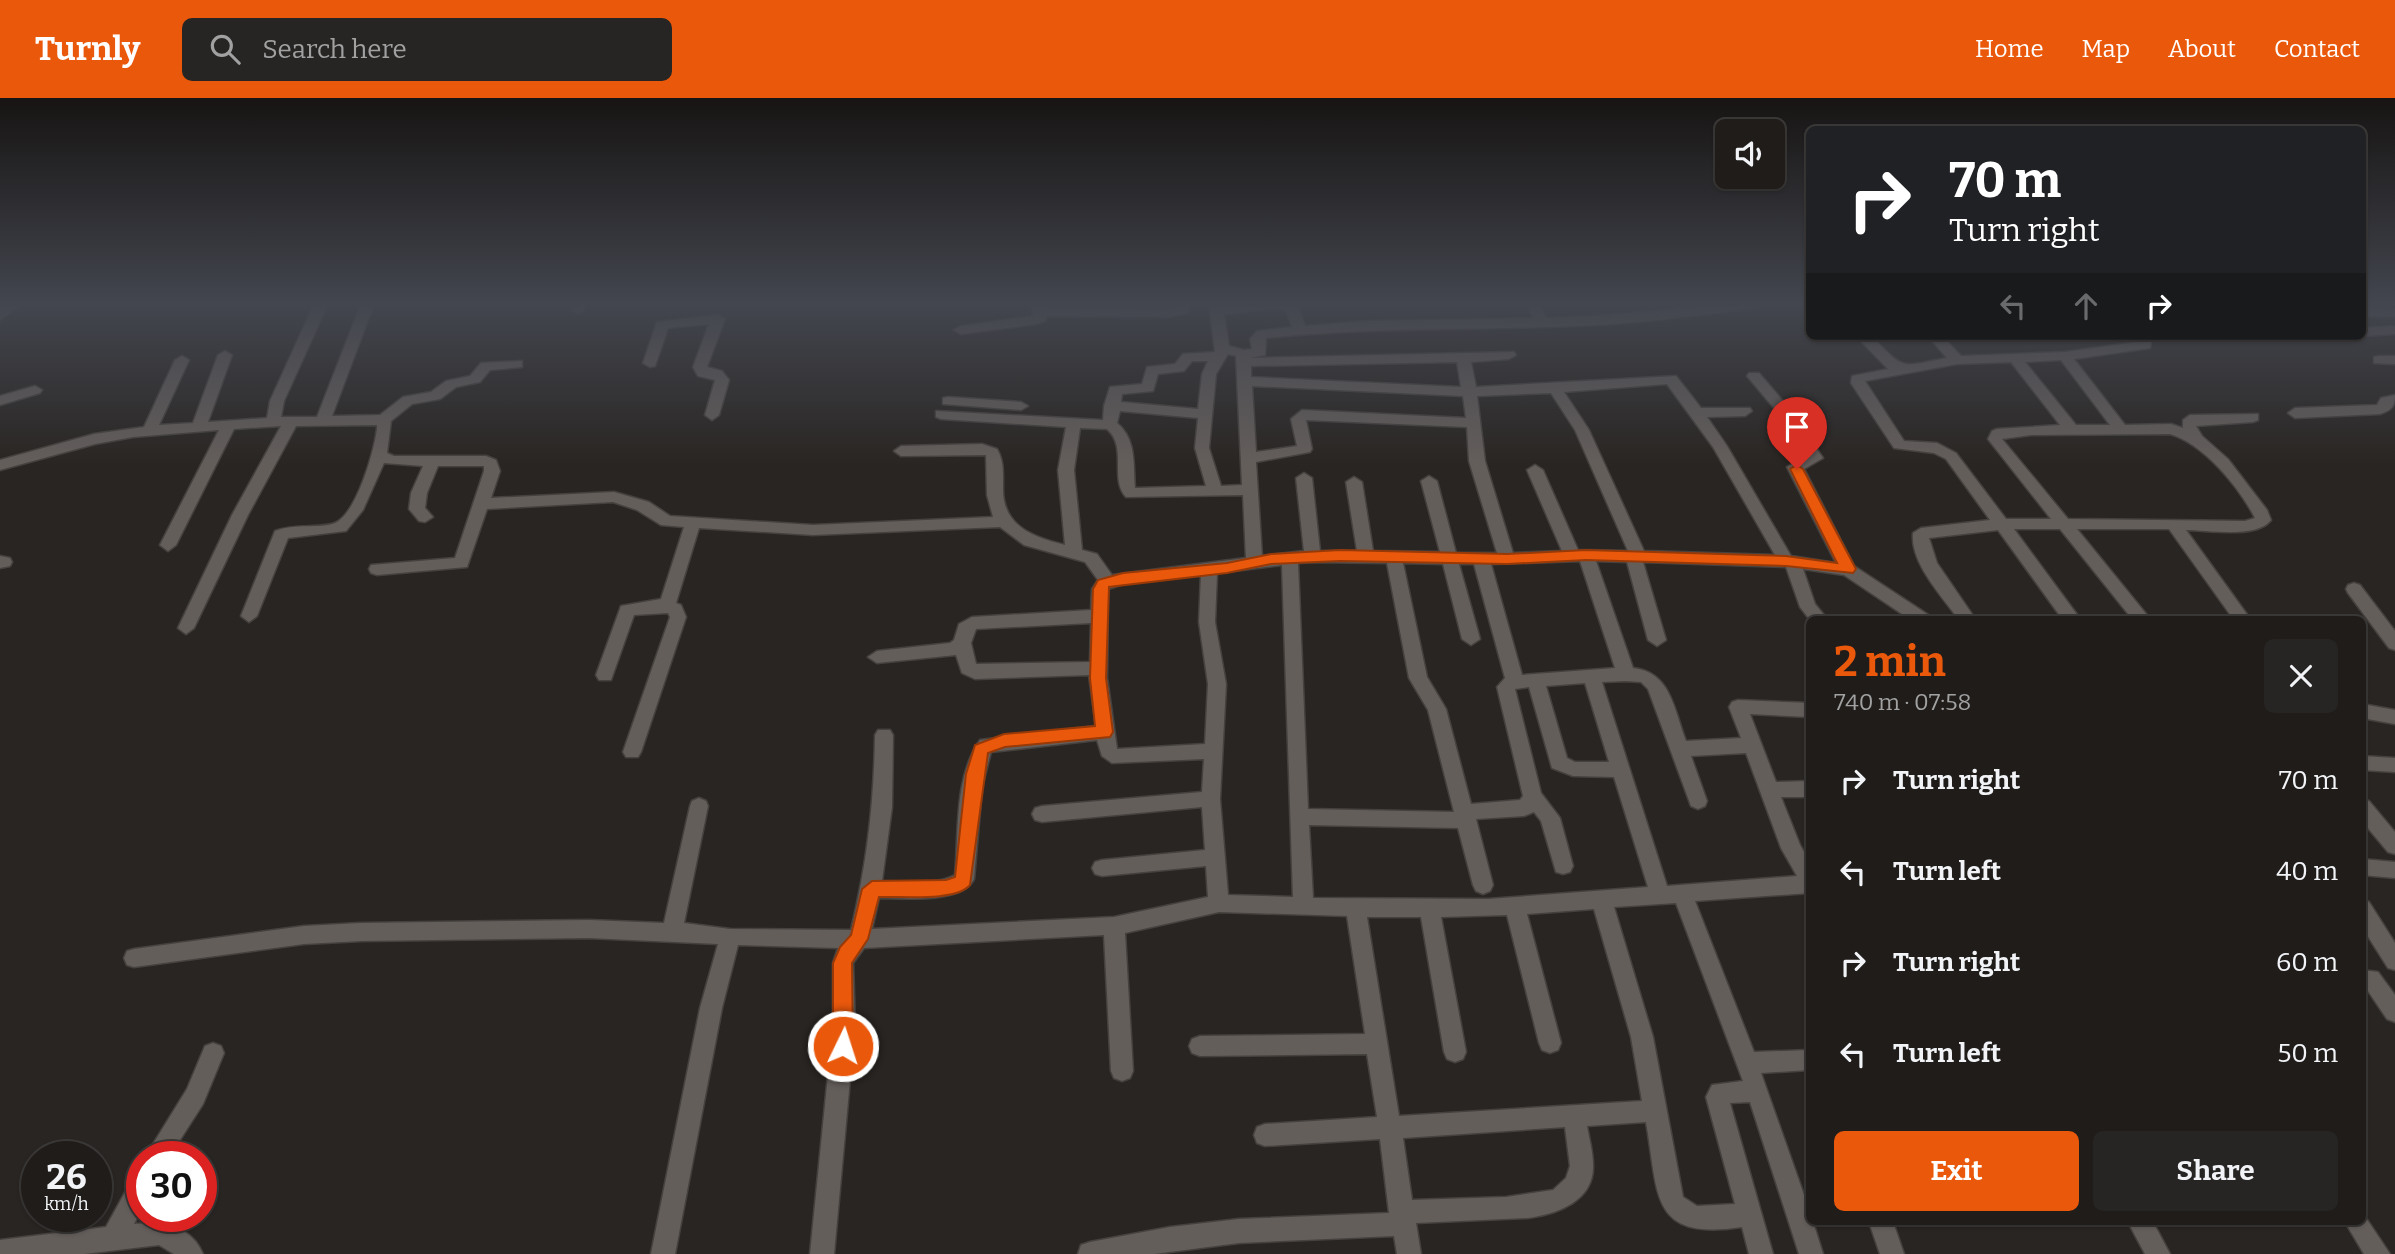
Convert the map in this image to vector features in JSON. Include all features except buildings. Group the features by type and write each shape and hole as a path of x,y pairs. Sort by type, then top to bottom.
{"street":[{"path":"198,429 224,358"},
{"path":"273,422 277,401 297,358"},
{"path":"323,420 347,358"},
{"path":"650,363 652,358"},
{"path":"703,358 700,367 703,373 717,374 722,380 712,415"},
{"path":"1109,424 1113,392 1117,388 1148,388 1155,368 1179,368 1187,358"},
{"path":"1215,492 1203,457 1209,374 1217,358"},
{"path":"1254,562 1243,358 1462,358 1471,392 1477,461 1507,559"},
{"path":"1885,358 1893,366 1906,370"},
{"path":"2041,358 1957,360 1859,378 1858,383 1899,445 1937,448 1949,454 2070,616"},
{"path":"2066,358 2121,429"},
{"path":"149,431 181,360"},
{"path":"2016,360 2071,429"},
{"path":"2379,360 2395,360"},
{"path":"0,465 94,439 149,431 273,422 384,420 404,402 435,396 451,384 475,379 486,366 517,363"},
{"path":"1754,376 1784,411 1815,458 1796,467 1848,569"},
{"path":"1246,380 1471,392 1671,379 1720,446 1789,561 1808,607 1816,616"},
{"path":"1555,388 1581,430 1639,557"},
{"path":"0,401 35,390"},
{"path":"2295,413 2380,409 2386,406 2386,401 2395,399"},
{"path":"945,407 1026,406 1027,417 1109,424 1119,430 1124,442 1127,488 1131,493 1249,490"},
{"path":"1111,406 1205,414"},
{"path":"1697,413 1745,411"},
{"path":"1248,457 1268,457 1305,449 1298,419 1302,415 1474,423"},
{"path":"1965,616 1926,558 1919,537 1931,530 2003,524 2256,525 2263,520 2262,514 2210,450 2195,437 2189,426 2190,419 2253,418"},
{"path":"249,616 278,540 291,531 344,526 355,509 380,455 387,428 384,420"},
{"path":"1074,421 1066,470 1074,553"},
{"path":"186,628 227,540 291,422"},
{"path":"168,545 228,427"},
{"path":"2140,616 1995,439 2003,432 2071,429 2171,429 2195,437"},
{"path":"901,451 982,449 992,452 995,463 996,506 1001,522 1017,535 1097,562 1107,582"},
{"path":"377,569 461,563 492,471 491,463 391,461 380,455"},
{"path":"425,517 417,509 417,502 433,461"},
{"path":"1535,470 1579,555 1626,674"},
{"path":"1304,478 1313,556"},
{"path":"1429,481 1471,639"},
{"path":"1354,482 1366,555"},
{"path":"482,504 614,497 643,506 667,520 813,530 1001,522"},
{"path":"664,605 668,602 693,523"},
{"path":"2174,524 2240,616"},
{"path":"1213,751 1112,756 1104,732 1098,668 1100,589 1107,582 1313,556 1394,555 1507,559 1579,555 1789,561 1848,569 1918,616"},
{"path":"1394,555 1418,678 1437,709 1483,885"},
{"path":"1290,557 1296,651 1298,817 1303,904"},
{"path":"1639,557 1635,561 1636,570 1657,640"},
{"path":"1480,559 1515,682"},
{"path":"1209,570 1208,630 1217,684 1211,799 1219,903"},
{"path":"2354,589 2395,644"},
{"path":"605,675 627,610 664,605 675,609 678,617 632,752"},
{"path":"1098,668 975,672 968,668 962,643 965,628 971,623 1101,615"},
{"path":"877,657 944,651 962,643"},
{"path":"1563,866 1550,818 1532,796 1507,695 1506,687 1515,682 1626,674 1646,676 1656,685 1698,801"},
{"path":"1591,676 1620,771 1671,894 1747,1063 1811,1254"},
{"path":"1536,680 1559,763 1573,769 1620,771"},
{"path":"1806,710 1738,707 1791,848 1806,875"},
{"path":"2366,712 2395,717"},
{"path":"872,889 946,888 960,884 964,879 975,774 981,749 986,745 1004,740 1104,732"},
{"path":"822,1254 844,1025 843,963 846,953 859,939 872,889 883,807 884,735"},
{"path":"1680,750 1751,744"},
{"path":"2366,763 2395,765"},
{"path":"1768,790 1806,789"},
{"path":"1298,817 1466,816 1524,808 1530,804 1532,796"},
{"path":"1042,814 1211,799"},
{"path":"673,932 699,806"},
{"path":"2366,812 2395,846"},
{"path":"1102,868 1216,857"},
{"path":"2366,867 2395,870"},
{"path":"134,958 304,935 361,932 521,928 718,934 730,938 859,939 1114,926 1219,903 1430,909 1516,906 1806,882"},
{"path":"1602,900 1642,1037 1670,1193 1676,1210 1692,1218 1749,1214"},
{"path":"1516,906 1550,1043"},
{"path":"1356,908 1409,1254"},
{"path":"1430,909 1455,1052"},
{"path":"2366,919 2373,937 2395,963 2384,975 2367,979 2395,1012"},
{"path":"1114,926 1122,1071"},
{"path":"663,1254 711,1008 730,938"},
{"path":"1200,1046 1376,1044"},
{"path":"166,1141 195,1096 213,1053"},
{"path":"1747,1063 1806,1060"},
{"path":"1757,1091 1729,1091 1720,1093 1717,1097 1760,1254"},
{"path":"1265,1135 1654,1111"},
{"path":"1090,1254 1170,1239 1239,1231 1538,1205 1562,1198 1581,1174 1574,1115"},
{"path":"114,1237 126,1214"},
{"path":"1882,1225 1892,1254"},
{"path":"2142,1225 2158,1254"},
{"path":"2359,1225 2378,1254"},
{"path":"0,1252 159,1233 177,1240 191,1254"}],"route":[{"path":"843,1046 843,963 846,953 859,939 872,889 946,888 954,887 964,879 975,774 981,749 1004,740 1104,732 1098,678 1100,589 1104,583 1123,578 1227,568 1271,559 1340,555 1507,559 1586,555 1786,561 1848,569 1797,469"}]}
